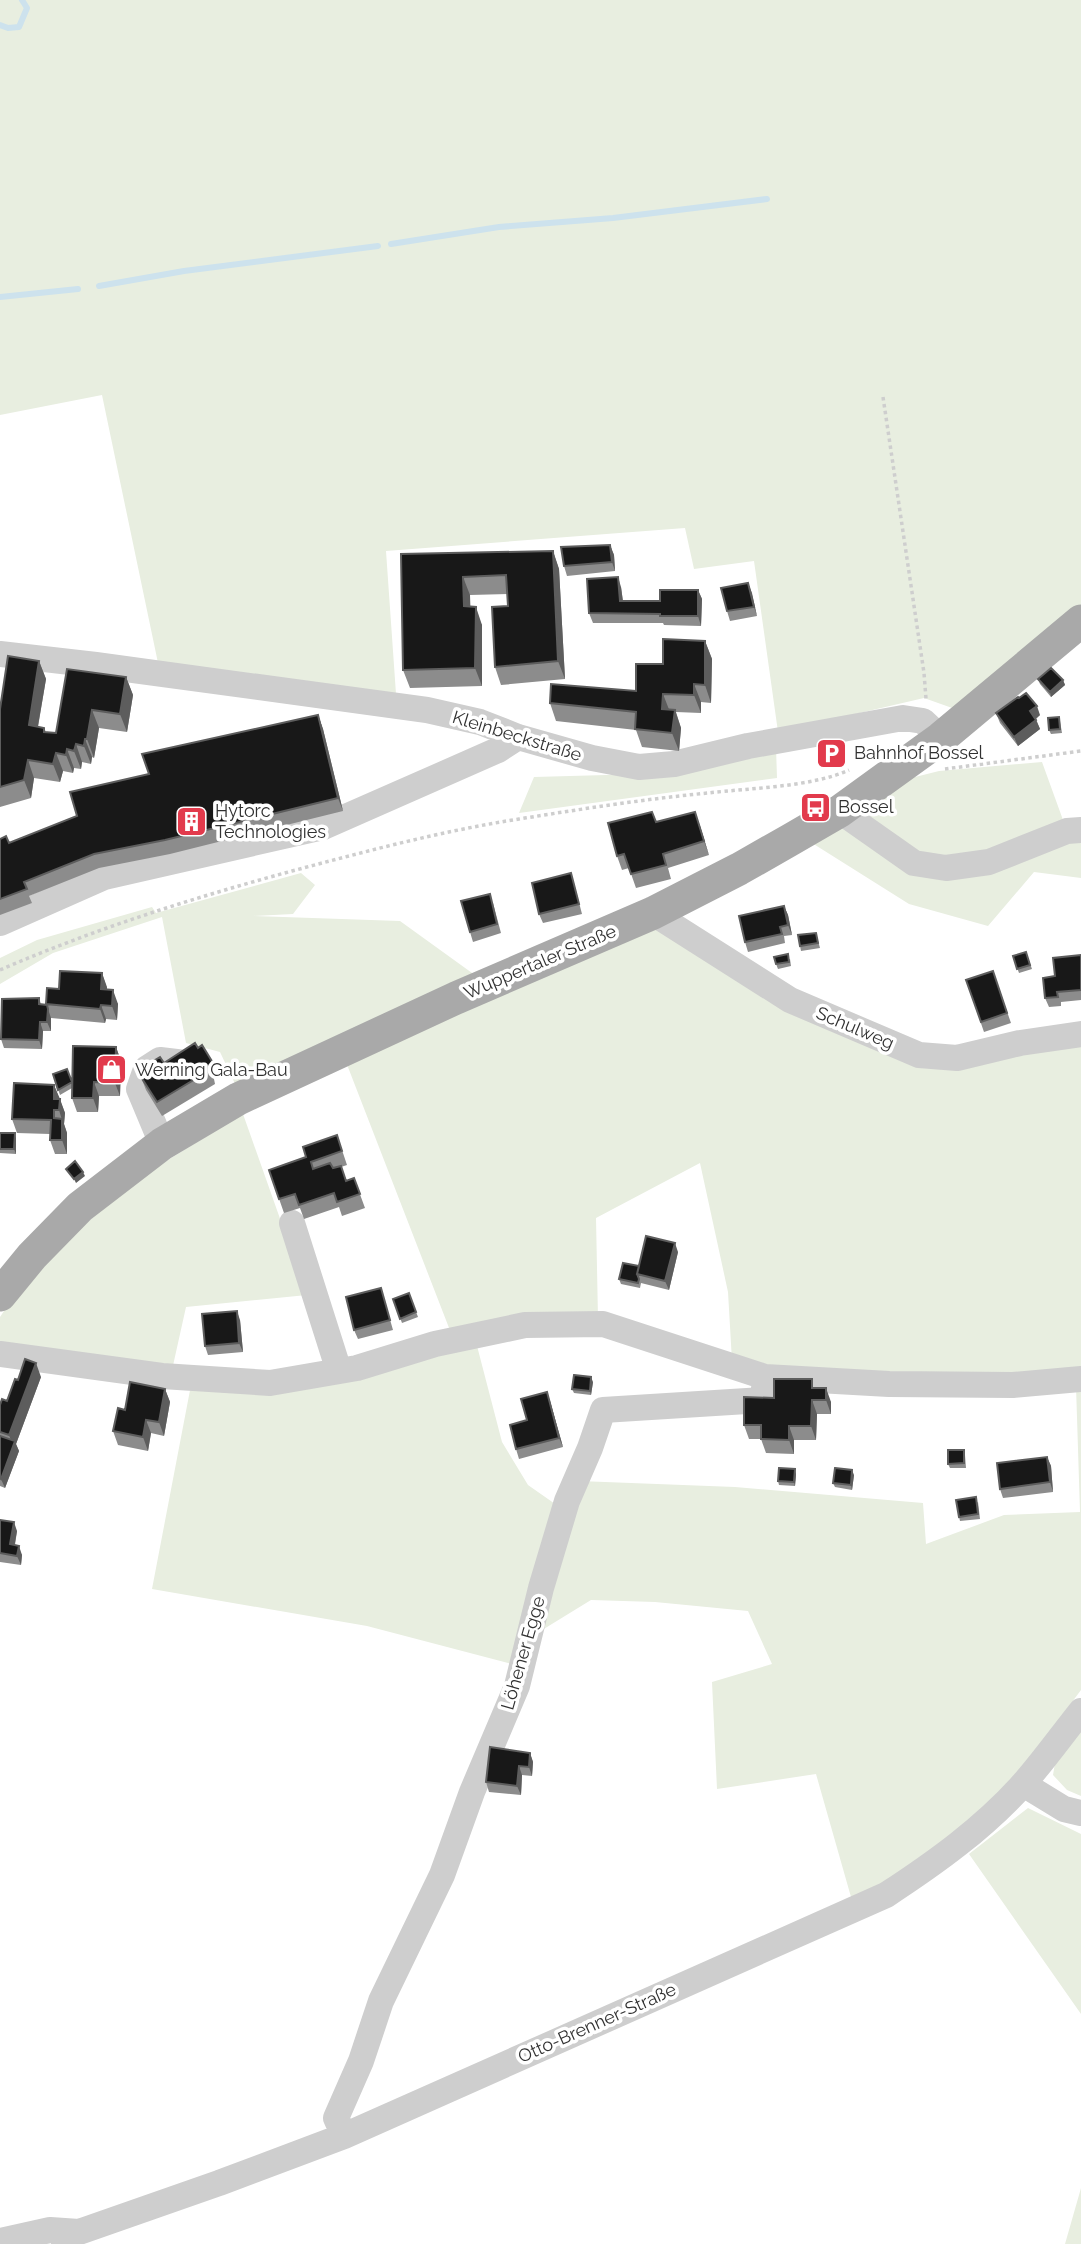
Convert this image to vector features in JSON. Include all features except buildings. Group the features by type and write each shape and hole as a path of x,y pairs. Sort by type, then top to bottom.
{"main road":[{"name":"Wuppertaler Straße","path":"0,1296 32,1256 80,1207 162,1144 238,1099 457,998 653,913 739,869 940,754 1081,621"}],"street":[{"name":"Kleinbeckstraße","path":"0,654 110,666 428,710 480,722 518,737 592,758 639,766 674,764 748,746 878,720 903,718 923,722 940,754"},
{"path":"0,923 104,877 323,827 498,750 518,737"},
{"path":"840,811 914,863 946,869 989,862 1067,831 1081,830"},
{"name":"Schulweg","path":"653,913 790,1000 919,1055 957,1058 1020,1043 1081,1034"},
{"path":"162,1144 139,1089 146,1069 160,1060 185,1063"},
{"path":"292,1223 339,1371"},
{"path":"0,1354 162,1376 270,1383 357,1368 435,1344 525,1325 603,1324 765,1377 889,1384 1013,1385 1081,1379"},
{"name":"Löhener Egge","path":"344,2136 336,2118 361,2061 381,2001 442,1874 472,1791 517,1686 563,1512 603,1410 763,1400 765,1377"},
{"name":"Otto-Brenner-Straße","path":"0,2241 50,2230 72,2238 344,2136 886,1895 939,1861 982,1824 1023,1784 1081,1711"},
{"path":"1023,1784 1064,1809 1081,1813"}],"path":[{"path":"883,397 924,673"},
{"path":"940,754 1081,751"},
{"path":"0,970 44,951 222,890 397,842 517,819 836,776"}],"shaded area":[{"path":"0,0 1081,0 1081,608 955,709 924,698 778,732 754,561 694,569 685,528 386,551 396,694 158,663 102,395 0,415"},
{"path":"776,747 777,778 519,813 534,777 642,774"},
{"path":"1042,762 1067,831 1081,830 1081,878 1034,872 988,926 909,904 812,843 903,780 939,771"},
{"path":"301,873 315,885 293,914 253,916 400,921 479,978 237,1088 220,1052 186,1043 162,917 53,953 0,984 0,958 37,940 152,907 156,913"},
{"path":"660,926 919,1061 1081,1038 1081,1374 897,1379 732,1361 728,1292 700,1163 596,1218 598,1318 451,1333 346,1062"},
{"path":"243,1114 307,1295 186,1307 172,1370 0,1348 0,1317 12,1299 54,1252 135,1180"},
{"path":"476,1342 502,1442 528,1485 558,1506 516,1665 367,1626 152,1589 191,1385"},
{"path":"1076,1386 1081,1386 1081,1690 1022,1769 991,1804 894,1878 851,1897 816,1774 717,1789 712,1682 772,1664 748,1611 655,1602 591,1600 534,1635 579,1481 735,1487 923,1503 926,1544 1004,1515 1080,1512"},
{"path":"1081,1730 1081,1796 1067,1790 1053,1775 1055,1763"},
{"path":"1028,1808 1081,1834 1081,2014 969,1854"},
{"path":"1081,2188 1081,2244 1065,2244"}],"waterway":[{"path":"0,25 8,28 19,27 27,8 22,0"},
{"path":"391,244 499,227 613,218 767,199"},
{"path":"99,286 184,271 378,246"},
{"path":"0,297 78,289"}],"place":[{"name":"Bahnhof Bossel","path":"831,753"},
{"name":"Bossel","path":"815,807"},
{"name":"Hytorc Technologies","path":"192,821"},
{"name":"Werning Gala-Bau","path":"112,1070"}]}
